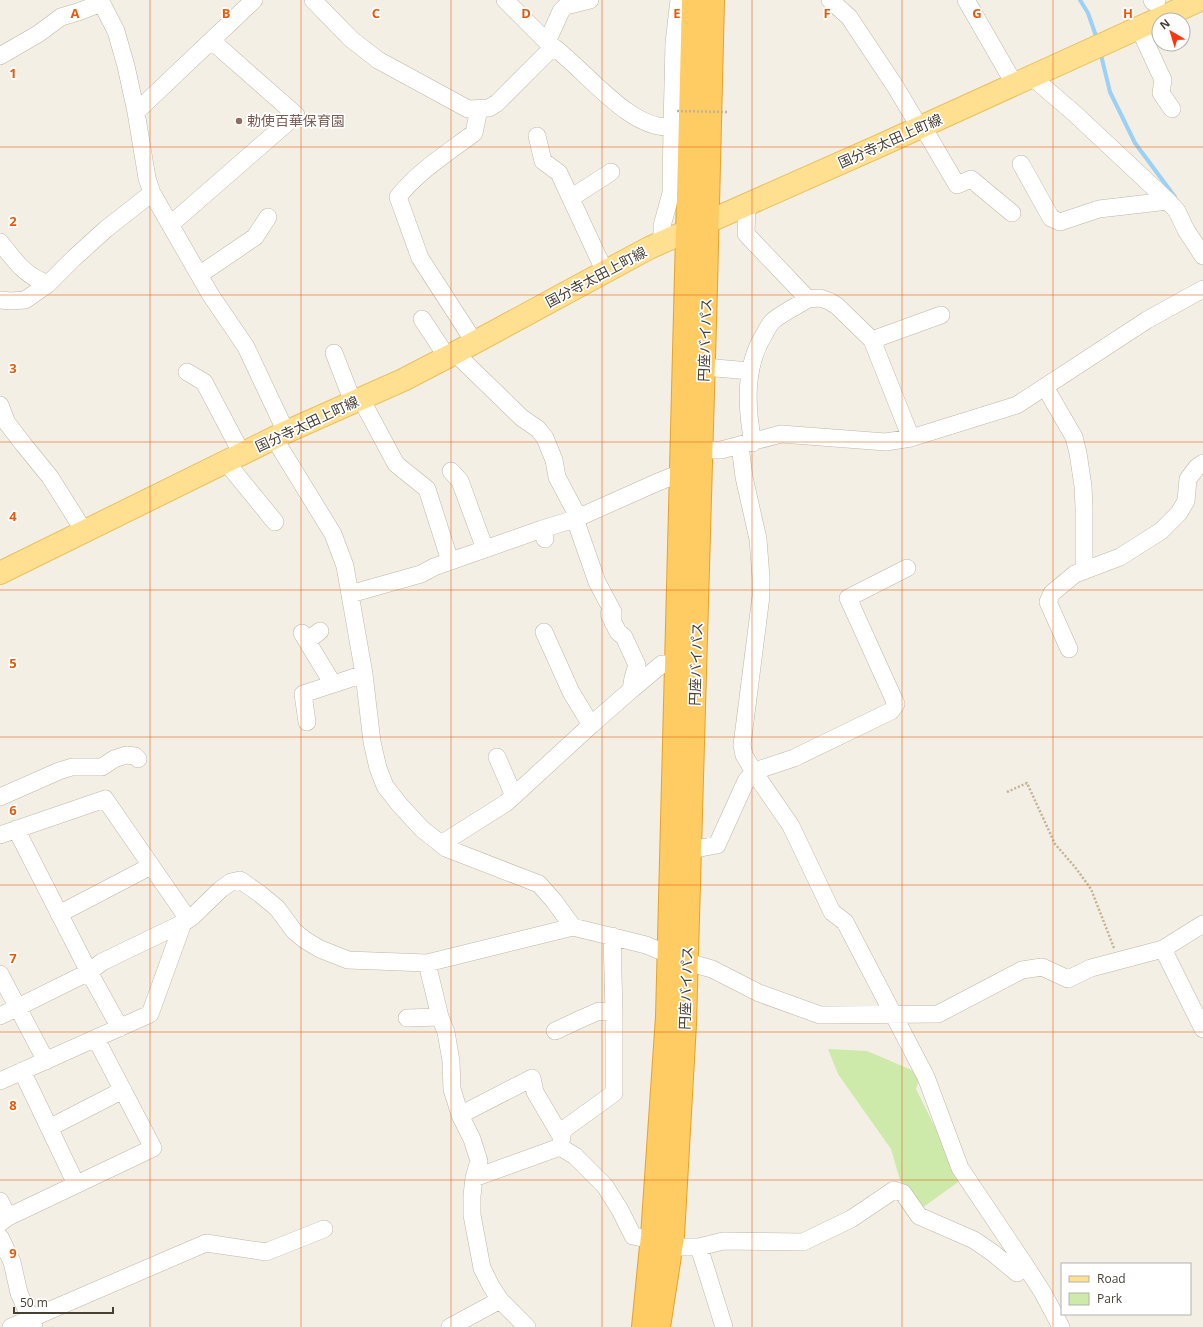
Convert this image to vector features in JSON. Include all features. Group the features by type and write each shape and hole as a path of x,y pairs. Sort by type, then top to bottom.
{"highway":[{"name":"円座バイパス","path":"678,959 676,664 693,0"},
{"name":"円座バイパス","path":"659,1327 667,1017 678,959 690,850 713,0"},
{"name":"円座バイパス","path":"643,1327 662,1243"}],"main road":[{"name":"国分寺太田上町線","path":"0,573 280,435 403,380 475,343 662,242 922,127 1200,0"}],"street":[{"path":"136,112 254,0"},
{"path":"312,0 351,39 378,60 468,109 489,108 497,102 550,44 561,11 566,3 590,0"},
{"path":"505,0 550,44 624,110 640,120 663,128 674,119"},
{"path":"662,242 662,226 671,193 674,119 674,43 679,0"},
{"path":"830,0 849,17 922,127 957,186 971,179 1012,213"},
{"path":"966,0 1023,81 1074,113 1168,201 1177,210 1186,230 1203,256"},
{"path":"1152,0 1153,2 1157,0"},
{"path":"0,56 38,34 61,17 78,12 101,1 116,31 136,112 147,178 152,193 210,294 246,347 280,435 333,534 345,566 364,674 372,742 378,768 385,786 422,829 446,848 539,884 554,901 572,927"},
{"path":"1139,28 1163,80 1161,93 1172,109"},
{"path":"171,224 296,116 212,41"},
{"path":"475,343 420,258 398,197 404,188 474,133 479,109"},
{"path":"537,136 543,161 559,173 605,272"},
{"path":"1021,164 1051,218 1060,222 1099,209 1168,201"},
{"path":"570,198 611,172"},
{"path":"0,300 25,300 48,284 106,229 152,193"},
{"path":"747,205 746,234 808,300"},
{"path":"199,275 255,237 268,217"},
{"path":"1,246 25,272 48,284"},
{"path":"702,450 721,450 781,434 886,442 911,438 1016,405 1147,320 1203,289"},
{"path":"911,438 872,340 837,306 820,298 808,300 772,322 761,339 754,354 750,371 748,399 749,423 744,477 758,539 761,596 742,745 744,755 754,772 791,826 832,912 845,922 926,1077 960,1168 1043,1293 1061,1327"},
{"path":"872,340 941,315"},
{"path":"422,319 451,355 522,418 538,429 545,438 554,460 557,477 575,510 575,520 597,582 613,612 611,618 618,632 624,637 638,666 633,678 631,690"},
{"path":"334,354 357,400 396,464 427,489 450,561"},
{"path":"704,367 750,371"},
{"path":"187,372 204,382 234,458 275,522"},
{"path":"1045,387 1074,437 1083,486 1084,571"},
{"path":"0,405 7,423 50,477 84,531"},
{"path":"1069,649 1048,602 1052,593 1075,574 1120,557 1161,531 1179,513 1186,501 1188,479 1197,467 1203,463"},
{"path":"450,471 460,481 485,549"},
{"path":"350,594 421,574 434,567 485,549 544,534 681,473"},
{"path":"690,850 717,845 746,781 754,772 794,758 891,711 896,704 848,598 907,568"},
{"path":"544,632 571,692 591,725"},
{"path":"309,635 333,684"},
{"path":"441,844 506,804 591,725 662,664 676,664"},
{"path":"307,722 303,694 364,674"},
{"path":"1,795 72,767 102,767 114,759 126,755 135,756 138,759"},
{"path":"497,757 514,796"},
{"path":"120,1028 59,914 8,832 105,799 151,866 186,921"},
{"path":"59,914 151,866"},
{"path":"0,1016 89,972 102,962 186,921 221,889 231,882 240,880 277,908 294,931 305,940 320,949 348,960 427,963 572,927 646,945 678,959 712,969 759,993 820,1016 938,1014 1022,970 1042,967 1068,979 1091,968 1163,949 1203,924"},
{"path":"0,1081 150,1014 186,921"},
{"path":"561,1143 563,1130 614,1093 612,936"},
{"path":"1163,949 1203,1030"},
{"path":"427,963 440,1017 446,1032 451,1060 452,1089 460,1115 472,1140 479,1161 474,1178 472,1215 482,1268 500,1300 527,1327"},
{"path":"0,974 46,1061"},
{"path":"555,1032 583,1018 600,1012 614,1013"},
{"path":"407,1018 440,1017"},
{"path":"0,1201 4,1220 153,1148 96,1039"},
{"path":"22,1071 76,1184"},
{"path":"460,1115 532,1078 535,1092 561,1143 605,1186 620,1210 633,1236 662,1243 699,1247 724,1241 803,1242 851,1219 894,1190 902,1193 919,1216 974,1240 993,1253 1017,1273 1025,1265"},
{"path":"49,1128 123,1090"},
{"path":"474,1178 561,1143"},
{"path":"10,1327 32,1323 206,1243 266,1252 324,1229"},
{"path":"0,1237 12,1262 19,1293 32,1323"},
{"path":"699,1247 724,1327"},
{"path":"450,1327 500,1300"}],"path":[{"path":"674,119 728,112"},
{"path":"1007,792 1027,783 1055,844 1075,867 1091,889 1120,961"}],"green space":[{"path":"828,1049 867,1051 921,1074 916,1089 961,1180 922,1208 900,1180 891,1149 838,1074"}],"waterway":[{"path":"1080,0 1088,13 1096,36"},
{"path":"1101,55 1110,92 1135,143 1175,197"}],"place":[{"name":"勅使百華保育園","path":"239,121"}]}
